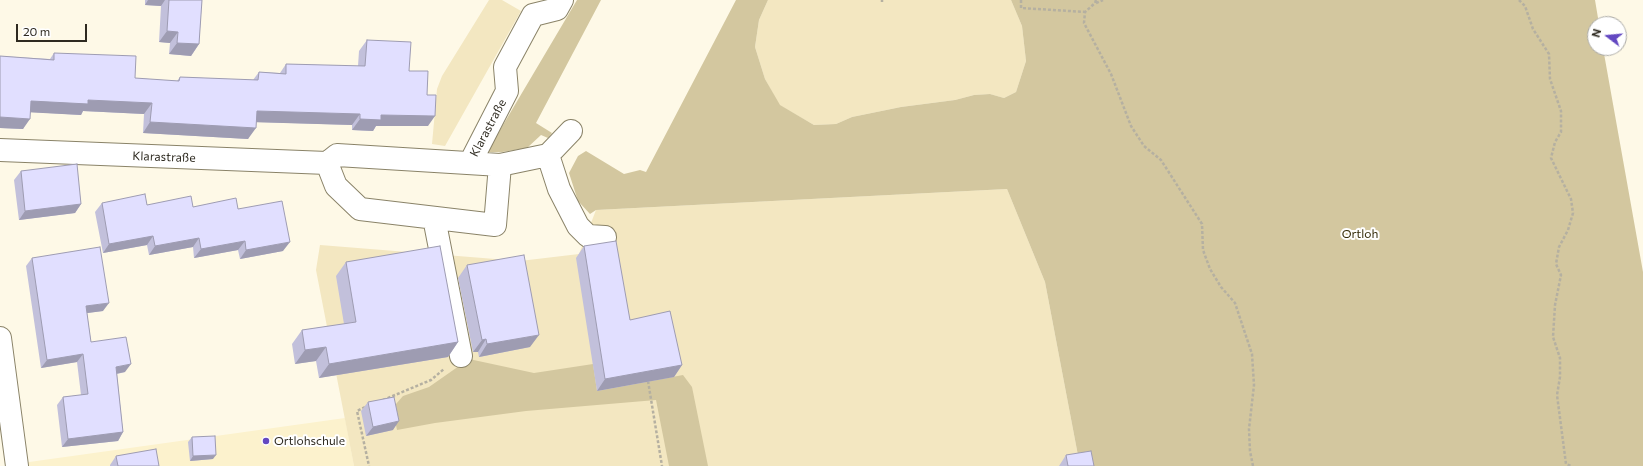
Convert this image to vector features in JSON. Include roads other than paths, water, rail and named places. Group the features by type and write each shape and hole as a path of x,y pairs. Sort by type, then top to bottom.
{"street":[{"name":"Klarastraße","path":"470,163 507,91 505,67 533,15 557,9 562,0"},
{"path":"570,131 548,155 559,189 578,226 588,236 605,237"},
{"name":"Klarastraße","path":"0,150 327,163 337,155 500,165 548,155"},
{"path":"327,163 336,186 360,209 495,225 500,165"},
{"path":"434,218 444,303 461,356"},
{"path":"0,338 17,466"}],"place":[{"name":"Ortlohschule","path":"266,441"}],"park label":[{"name":"Ortloh","path":"1360,234"}]}
